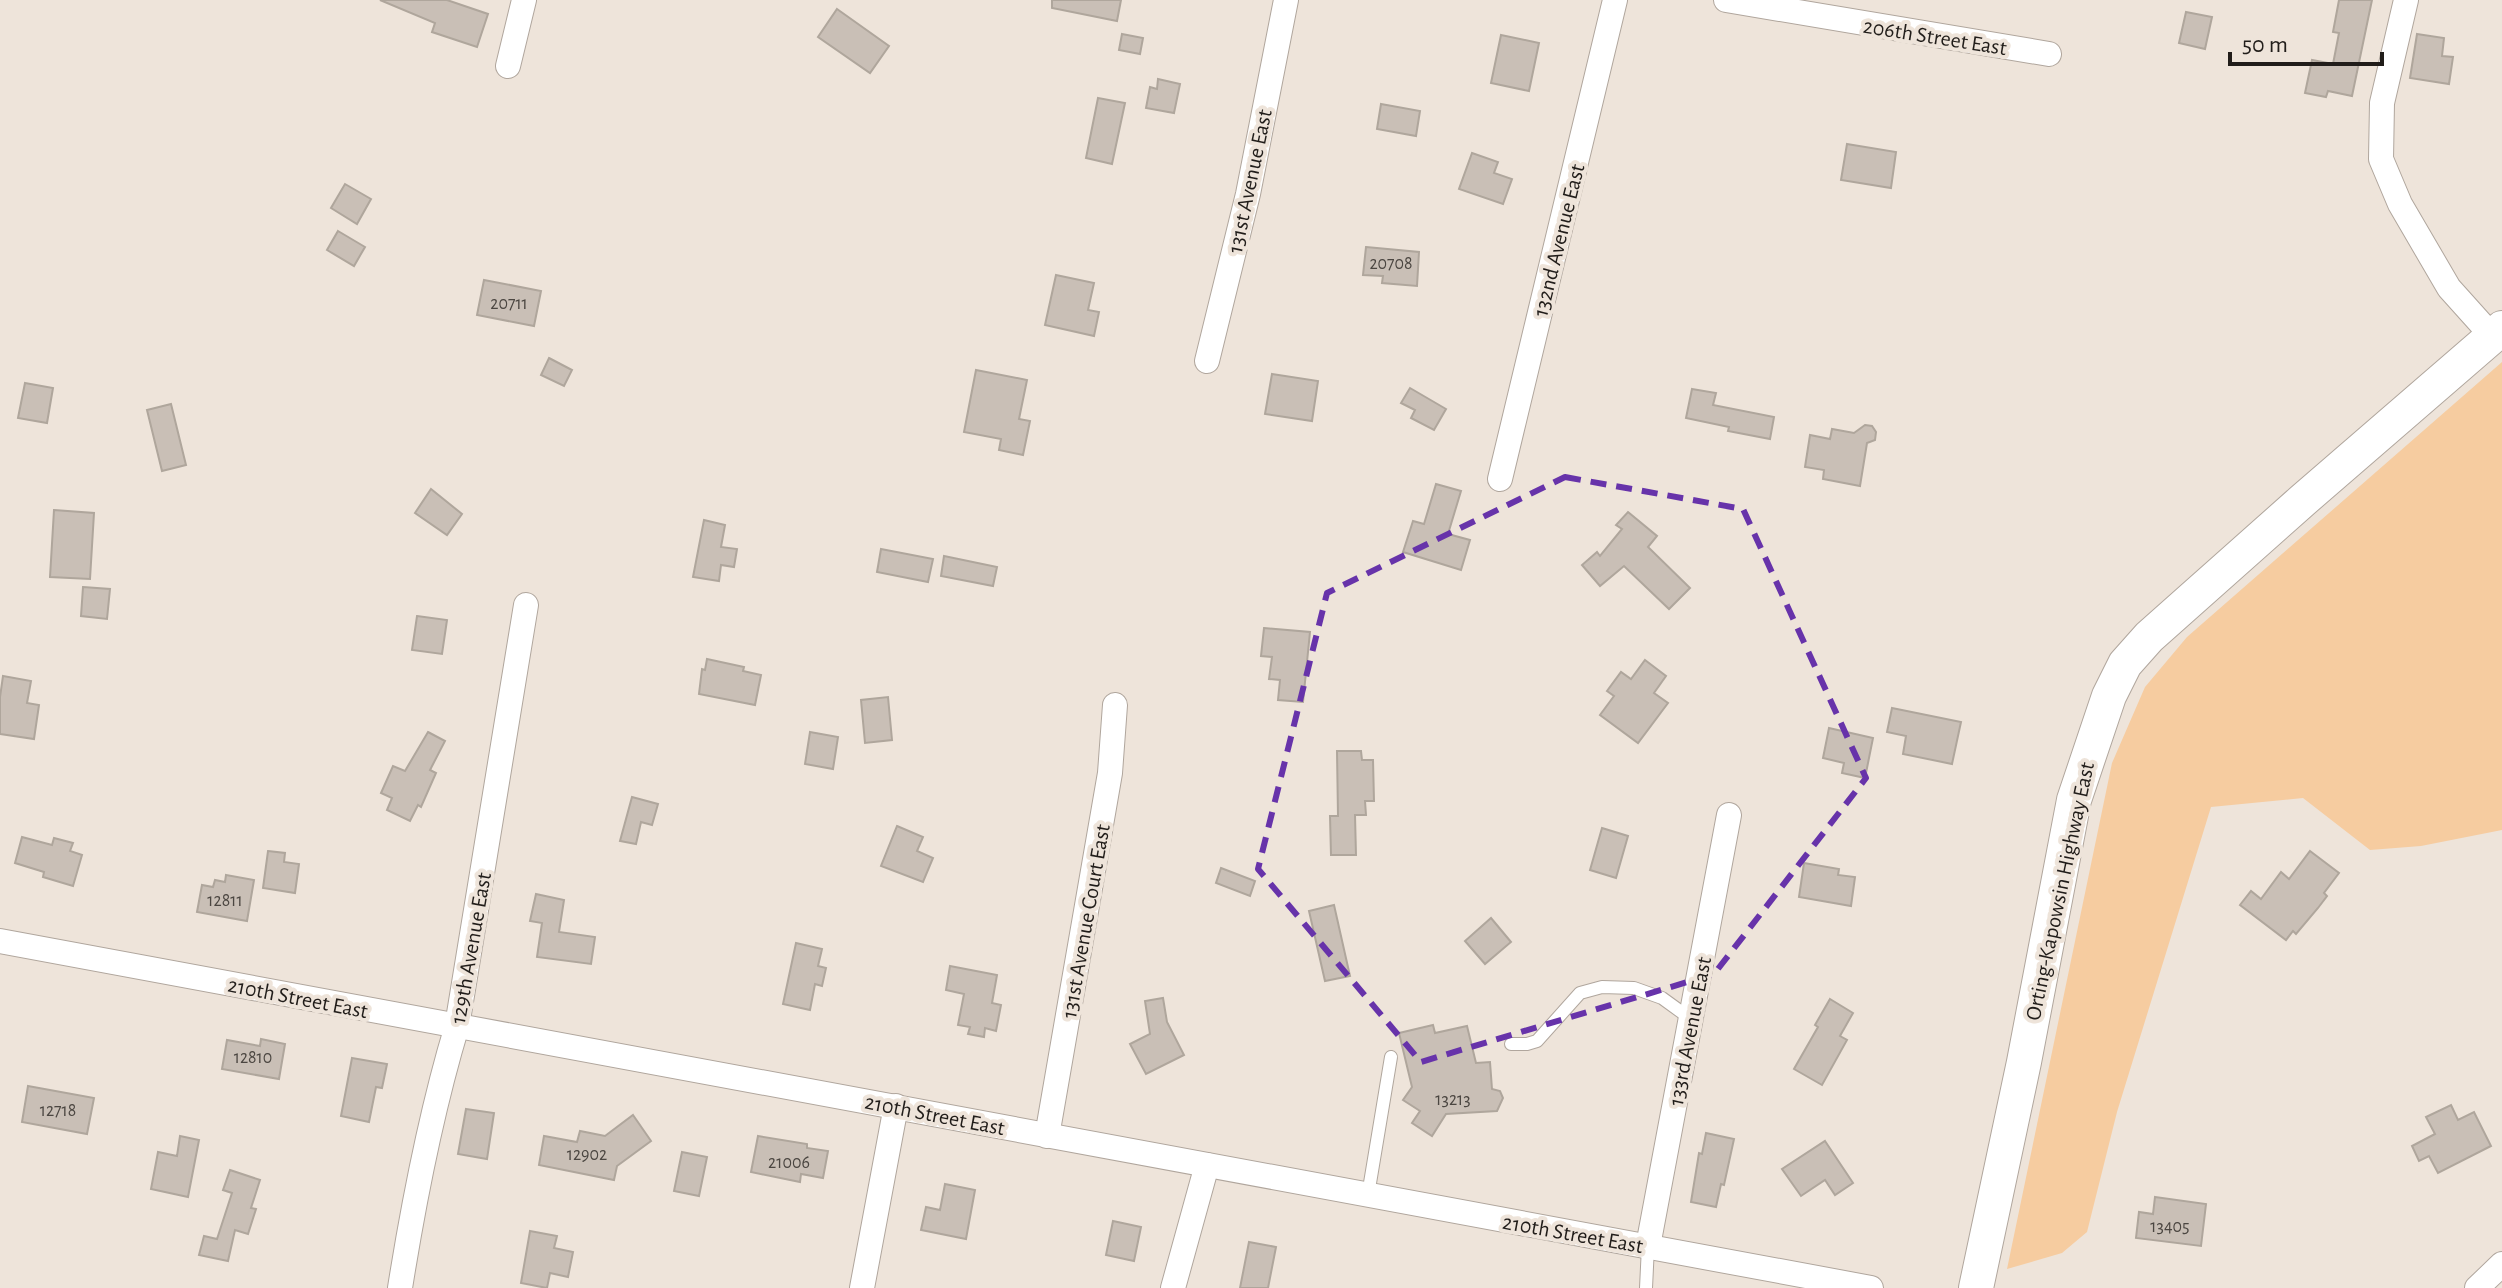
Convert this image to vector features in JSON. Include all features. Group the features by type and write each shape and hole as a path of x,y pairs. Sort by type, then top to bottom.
{"main road":[{"name":"Orting-Kapowsin Highway East","path":"1976,1288 2024,1062 2074,800 2109,696 2125,664 2149,637 2497,332"}],"street":[{"path":"508,66 524,0"},
{"name":"131st Avenue East","path":"1207,361 1248,194 1286,0"},
{"name":"132nd Avenue East","path":"1500,479 1615,0"},
{"name":"206th Street East","path":"1726,0 2049,54"},
{"path":"2406,0 2382,103 2381,159 2400,204 2449,288 2497,332"},
{"name":"129th Avenue East","path":"400,1288 413,1207 457,1026 526,605"},
{"name":"131st Avenue Court East","path":"1047,1136 1110,773 1115,705"},
{"name":"133rd Avenue East","path":"1648,1246 1729,815"},
{"name":"210th Street East","path":"0,941 1648,1246 1812,1283 1871,1288"},
{"path":"862,1288 896,1106"},
{"path":"1173,1288 1207,1165"},
{"path":"2477,1288 2502,1264"}],"lane":[{"path":"1511,1044 1537,1041 1580,993 1602,987 1634,988 1662,998 1691,1019"},
{"path":"1368,1195 1391,1057"},
{"path":"1646,1288 1648,1246"}],"highlighted area":[{"path":"1565,477 1743,509 1866,778 1714,974 1421,1062 1258,869 1327,593"}],"shaded area":[{"path":"2502,362 2502,830 2421,846 2370,850 2303,798 2211,807 2117,1112 2087,1232 2062,1253 2007,1269 2112,763 2145,687 2187,637"}],"building":[{"path":"380,0 447,0 488,14 477,47 432,32 435,23"},
{"path":"1052,0 1121,0 1117,21 1052,8"},
{"path":"2339,0 2372,0 2352,96 2328,91 2326,97 2305,93 2312,60 2333,64 2339,33 2333,32"},
{"path":"837,9 889,46 870,73 818,37"},
{"path":"2186,12 2212,17 2205,49 2179,43"},
{"path":"1122,34 1143,38 1140,54 1119,50"},
{"path":"2417,34 2444,38 2442,56 2453,57 2449,84 2410,78"},
{"path":"1501,35 1539,43 1529,91 1491,83"},
{"path":"1158,79 1180,84 1174,113 1146,108 1150,87 1157,89"},
{"path":"1098,98 1125,103 1112,164 1086,158"},
{"path":"1381,104 1420,111 1416,136 1377,129"},
{"path":"1847,144 1896,152 1891,188 1841,180"},
{"path":"1472,153 1498,162 1494,173 1512,179 1503,204 1459,189"},
{"path":"345,184 371,199 357,224 331,208"},
{"path":"338,231 365,247 354,266 327,250"},
{"path":"1366,247 1419,252 1417,286 1382,283 1383,276 1363,275"},
{"path":"1056,275 1094,283 1088,310 1099,312 1094,336 1045,325"},
{"path":"484,280 541,291 534,326 477,315"},
{"path":"549,358 572,370 564,386 541,375"},
{"path":"976,370 1027,380 1019,419 1030,421 1023,455 999,450 1001,439 964,432"},
{"path":"1272,374 1318,381 1312,421 1265,414"},
{"path":"25,383 53,388 47,423 18,418"},
{"path":"1410,388 1446,409 1434,430 1411,418 1415,410 1401,403"},
{"path":"1692,389 1716,393 1713,405 1774,417 1770,439 1728,431 1729,427 1686,418"},
{"path":"171,404 186,465 162,471 147,410"},
{"path":"1865,425 1872,426 1876,432 1875,440 1867,443 1860,486 1823,479 1824,470 1805,467 1810,435 1830,439 1832,429 1854,433"},
{"path":"1436,484 1461,491 1448,534 1470,540 1461,570 1403,552 1413,521 1424,524"},
{"path":"431,489 462,514 447,535 415,513"},
{"path":"54,510 94,513 90,579 50,577"},
{"path":"1628,512 1657,536 1648,547 1690,588 1669,609 1624,566 1600,586 1582,565 1597,552 1600,556 1622,529 1616,525"},
{"path":"704,520 725,525 721,547 737,549 734,567 721,565 719,581 693,577"},
{"path":"881,549 933,559 928,582 877,572"},
{"path":"944,556 997,567 993,586 941,576"},
{"path":"83,587 110,589 107,619 81,616"},
{"path":"417,616 447,620 442,654 412,650"},
{"path":"1264,628 1310,632 1303,702 1278,700 1280,680 1269,679 1272,657 1261,656"},
{"path":"707,659 744,667 743,671 761,675 755,705 699,694 702,669 705,670"},
{"path":"1645,660 1666,676 1654,693 1668,703 1638,743 1600,715 1614,696 1607,691 1621,672 1631,679"},
{"path":"3,676 31,681 27,703 39,705 34,739 0,734"},
{"path":"888,697 892,740 865,743 861,700"},
{"path":"1892,708 1961,722 1952,764 1903,754 1906,736 1887,732"},
{"path":"1829,728 1873,738 1865,778 1842,773 1844,763 1823,758"},
{"path":"428,732 445,741 430,770 436,773 421,807 418,805 410,821 387,810 392,798 381,793 393,766 405,771"},
{"path":"810,732 838,737 833,769 805,764"},
{"path":"1337,751 1361,751 1362,760 1373,760 1374,801 1365,801 1366,815 1355,815 1356,855 1331,855 1330,816 1338,816"},
{"path":"632,797 658,804 652,825 641,822 636,844 620,841"},
{"path":"897,826 923,837 917,851 933,858 923,882 881,866"},
{"path":"1602,828 1628,836 1616,878 1590,870"},
{"path":"22,837 52,845 54,838 73,843 70,851 82,855 73,886 43,877 44,872 15,863"},
{"path":"268,851 285,853 284,862 299,864 295,893 263,888"},
{"path":"2310,851 2339,873 2324,893 2327,896 2318,908 2296,934 2293,931 2286,940 2240,905 2251,891 2261,899 2281,872 2289,879"},
{"path":"1804,863 1839,869 1838,875 1855,877 1851,906 1799,897"},
{"path":"1221,868 1255,881 1250,896 1216,883"},
{"path":"226,875 254,880 247,921 197,912 202,885 213,887 215,880 225,882"},
{"path":"536,894 564,900 559,932 595,937 591,964 537,957 542,923 530,921"},
{"path":"1334,905 1350,976 1325,981 1309,911"},
{"path":"1491,918 1511,942 1485,964 1465,941"},
{"path":"796,943 822,949 818,966 826,968 822,986 815,984 810,1010 783,1004"},
{"path":"950,966 997,975 992,1003 1001,1005 996,1031 985,1028 984,1037 968,1034 970,1027 958,1025 964,994 946,990"},
{"path":"1163,998 1167,1022 1184,1055 1146,1074 1130,1044 1150,1034 1145,1001"},
{"path":"1830,999 1853,1013 1840,1036 1847,1040 1822,1085 1794,1069"},
{"path":"1433,1025 1435,1033 1467,1026 1476,1063 1490,1062 1492,1089 1500,1091 1503,1098 1497,1111 1446,1114 1432,1136 1412,1123 1420,1111 1403,1100 1412,1087 1399,1033"},
{"path":"261,1039 285,1044 279,1079 222,1069 227,1040 260,1046"},
{"path":"352,1058 387,1064 382,1088 376,1087 369,1122 341,1116"},
{"path":"28,1086 94,1098 87,1134 22,1122"},
{"path":"2451,1105 2458,1120 2474,1112 2491,1146 2438,1173 2429,1156 2419,1161 2412,1146 2435,1134 2426,1117"},
{"path":"466,1109 494,1113 487,1159 458,1154"},
{"path":"633,1115 651,1141 617,1166 614,1180 539,1165 544,1136 577,1142 580,1131 605,1136"},
{"path":"1706,1133 1734,1139 1716,1207 1691,1202 1699,1153 1702,1154"},
{"path":"180,1136 199,1140 188,1197 151,1189 158,1152 177,1156"},
{"path":"758,1136 807,1144 807,1148 828,1151 823,1178 801,1174 800,1182 751,1172"},
{"path":"1825,1141 1853,1183 1835,1195 1825,1180 1801,1196 1782,1169"},
{"path":"682,1152 707,1157 699,1196 674,1191"},
{"path":"230,1170 260,1180 251,1208 256,1209 248,1234 235,1230 228,1261 199,1255 204,1236 217,1239 232,1193 223,1190"},
{"path":"945,1184 975,1190 966,1239 921,1230 926,1207 940,1210"},
{"path":"2155,1197 2206,1204 2201,1246 2136,1238 2139,1212 2153,1214"},
{"path":"1113,1221 1141,1227 1134,1261 1106,1255"},
{"path":"530,1231 557,1236 554,1248 573,1252 568,1277 550,1273 547,1288 521,1283"},
{"path":"1249,1242 1276,1247 1268,1288 1240,1288"}]}
